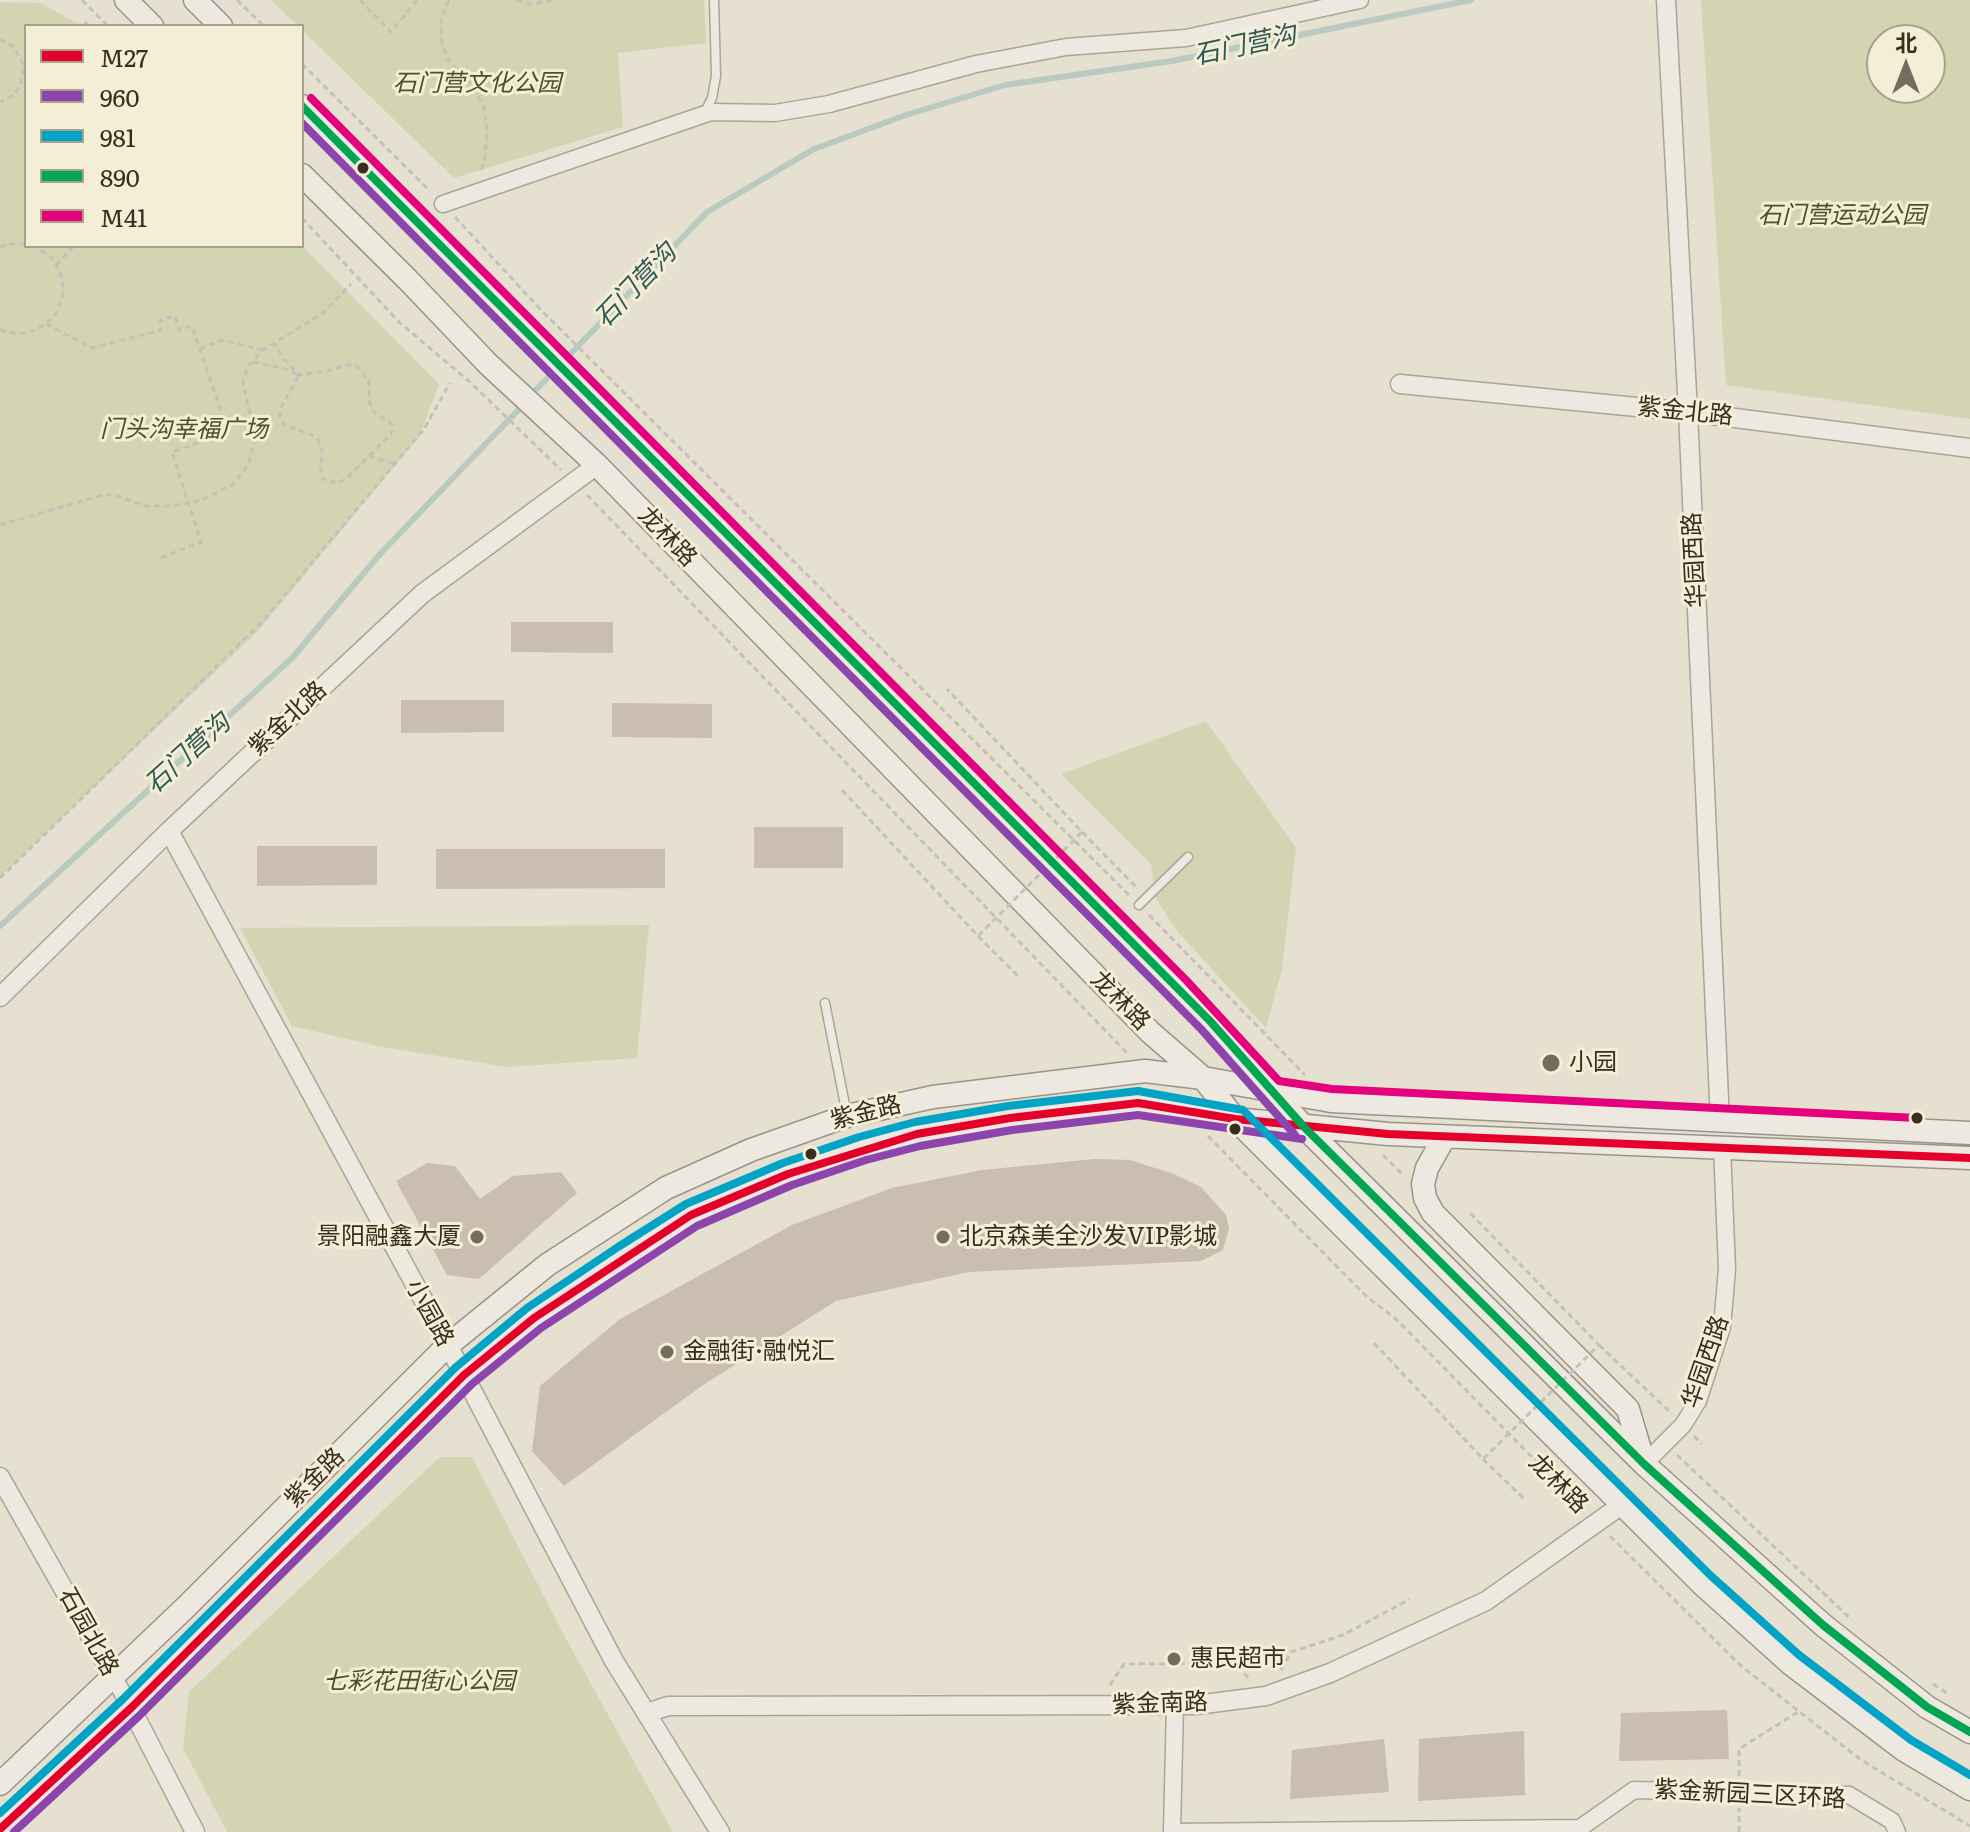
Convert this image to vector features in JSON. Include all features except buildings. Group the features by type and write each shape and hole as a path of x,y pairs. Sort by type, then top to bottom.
{"main road":[{"path":"126,0 150,24"},
{"path":"195,0 219,24"},
{"name":"龙林路","path":"304,108 1177,988 1304,1127 1644,1464 1823,1625 1927,1707 1970,1732"},
{"name":"龙林路","path":"304,177 488,364 597,465 1150,1032 1203,1078 1235,1119 1702,1584 1791,1664 1904,1750 1970,1789"},
{"name":"紫金路","path":"0,1784 447,1346 547,1265 666,1188 751,1150 847,1116 933,1097 1145,1071 1331,1101 1970,1133"},
{"name":"紫金路","path":"0,1829 131,1708 464,1375 534,1318 678,1224 788,1174 917,1134 1010,1118 1138,1103 1304,1127 1444,1138 1970,1158"},
{"path":"1444,1138 1427,1168 1423,1184 1425,1198 1433,1213 1628,1409 1644,1464"}],"street":[{"path":"443,204 711,112 775,113 829,104 976,64 1036,52 1186,38 1360,0"},
{"name":"华园西路","path":"1666,0 1720,1121"},
{"name":"紫金北路","path":"1400,384 1688,412 1970,448"},
{"name":"紫金北路","path":"0,997 169,831 422,594 597,465"},
{"name":"小园路","path":"169,831 464,1375 614,1661 720,1832"},
{"name":"华园西路","path":"1644,1464 1683,1425 1698,1401 1722,1327 1727,1269 1722,1147"},
{"name":"石园北路","path":"0,1477 131,1708 195,1832"},
{"name":"紫金南路","path":"647,1713 668,1706 1196,1705 1266,1696 1356,1662 1486,1601 1623,1504"},
{"path":"1172,1831 1175,1705"},
{"name":"紫金新园三区环路","path":"1172,1831 1580,1828 1634,1790 1849,1795 1892,1821 1897,1832"}],"lane":[{"path":"703,115 712,98 716,76 714,0"},
{"path":"1139,905 1188,857"},
{"path":"825,1003 847,1116"}],"path":[{"path":"75,0 83,2 106,24"},
{"path":"237,0 262,24"},
{"path":"360,0 391,32 417,0"},
{"path":"449,0 441,21 442,44 448,60 474,87 484,108 487,131 485,158 479,178 463,197"},
{"path":"517,0 531,4 553,0"},
{"path":"0,39 14,47 24,59 20,87 0,102"},
{"path":"304,66 443,204 541,310 1139,905 1314,1084"},
{"name":"龙林路","path":"304,220 399,322 471,383 574,482 1062,989 1145,1071"},
{"path":"0,247 24,244"},
{"path":"0,330 18,334 33,331 46,324 56,313 62,299 63,284 56,265 38,248"},
{"path":"56,265 72,248"},
{"path":"0,525 103,495 114,495 146,506 172,506 202,500 233,484 249,464 255,435 243,383 248,367 263,350 323,313 351,284"},
{"path":"46,324 92,348 161,330 160,320 175,316 179,330 192,326 228,432 172,452 201,542 160,558"},
{"path":"200,349 222,340 263,350"},
{"path":"275,343 283,358 299,375"},
{"path":"253,362 299,375 347,365 357,366 364,372 369,381 369,401 373,411 393,425 391,434 338,483 323,479 320,466 323,454 317,437 285,425 280,419 280,409 299,375"},
{"path":"0,878 262,622 424,429 450,383"},
{"path":"369,456 396,464"},
{"path":"947,689 1124,875"},
{"path":"842,790 1018,976"},
{"path":"978,936 1082,832"},
{"name":"龙林路","path":"1181,1110 1366,1296 1397,1320 1740,1665 1861,1760 1970,1826"},
{"path":"1469,1212 1639,1385"},
{"path":"1374,1343 1524,1499"},
{"path":"1483,1459 1599,1345"},
{"path":"1097,1705 1124,1664 1235,1663 1266,1696 1291,1652 1343,1635 1410,1599"},
{"path":"1739,1749 1799,1711"}],"green space":[{"name":"石门营文化公园","path":"271,0 704,0 706,43 618,53 623,127 454,178 304,32 304,24 296,24"},
{"name":"石门营运动公园","path":"1701,0 1970,0 1970,419 1726,385"},
{"name":"门头沟幸福广场","path":"0,2 41,3 78,24 24,24 24,248 304,248 439,384 419,437 257,632 0,877"},
{"path":"1206,721 1296,848 1282,969 1266,1028 1177,931 1156,899 1151,864 1061,774"},
{"path":"649,925 637,1058 507,1067 377,1046 292,1026 240,928"},
{"name":"七彩花田街心公园","path":"440,1457 472,1457 565,1637 673,1832 227,1832 183,1748 189,1692"}],"waterway":[{"name":"石门营沟","path":"531,395 707,212 814,149 906,115 1005,85 1172,61 1471,0"},
{"name":"石门营沟","path":"0,926 292,658 380,554 524,404"}],"transit line":[{"name":"M41","path":"311,98 1186,980 1279,1081 1332,1089 1917,1118"},
{"name":"890","path":"304,108 1210,1021 1304,1127 1644,1464 1823,1625 1927,1707 1970,1732"},
{"name":"960","path":"304,125 1201,1029 1295,1135"},
{"name":"981","path":"0,1813 123,1699 456,1367 527,1308 618,1247 686,1204 783,1163 859,1137 915,1122 1008,1106 1138,1091 1243,1110 1710,1575 1799,1655 1911,1740 1970,1775"},
{"name":"M27","path":"0,1829 131,1708 464,1375 534,1318 691,1215 788,1174 917,1134 1010,1118 1138,1103 1235,1119 1388,1134 1970,1158"},
{"name":"960","path":"14,1832 139,1716 472,1384 541,1328 697,1226 792,1185 866,1160 920,1146 1012,1130 1138,1115 1302,1139"}],"place":[{"name":"小园","path":"1551,1063"},
{"name":"景阳融鑫大厦","path":"477,1237"},
{"name":"北京森美全沙发VIP影城","path":"943,1237"},
{"name":"金融街·融悦汇","path":"667,1352"},
{"name":"惠民超市","path":"1174,1659"}]}
